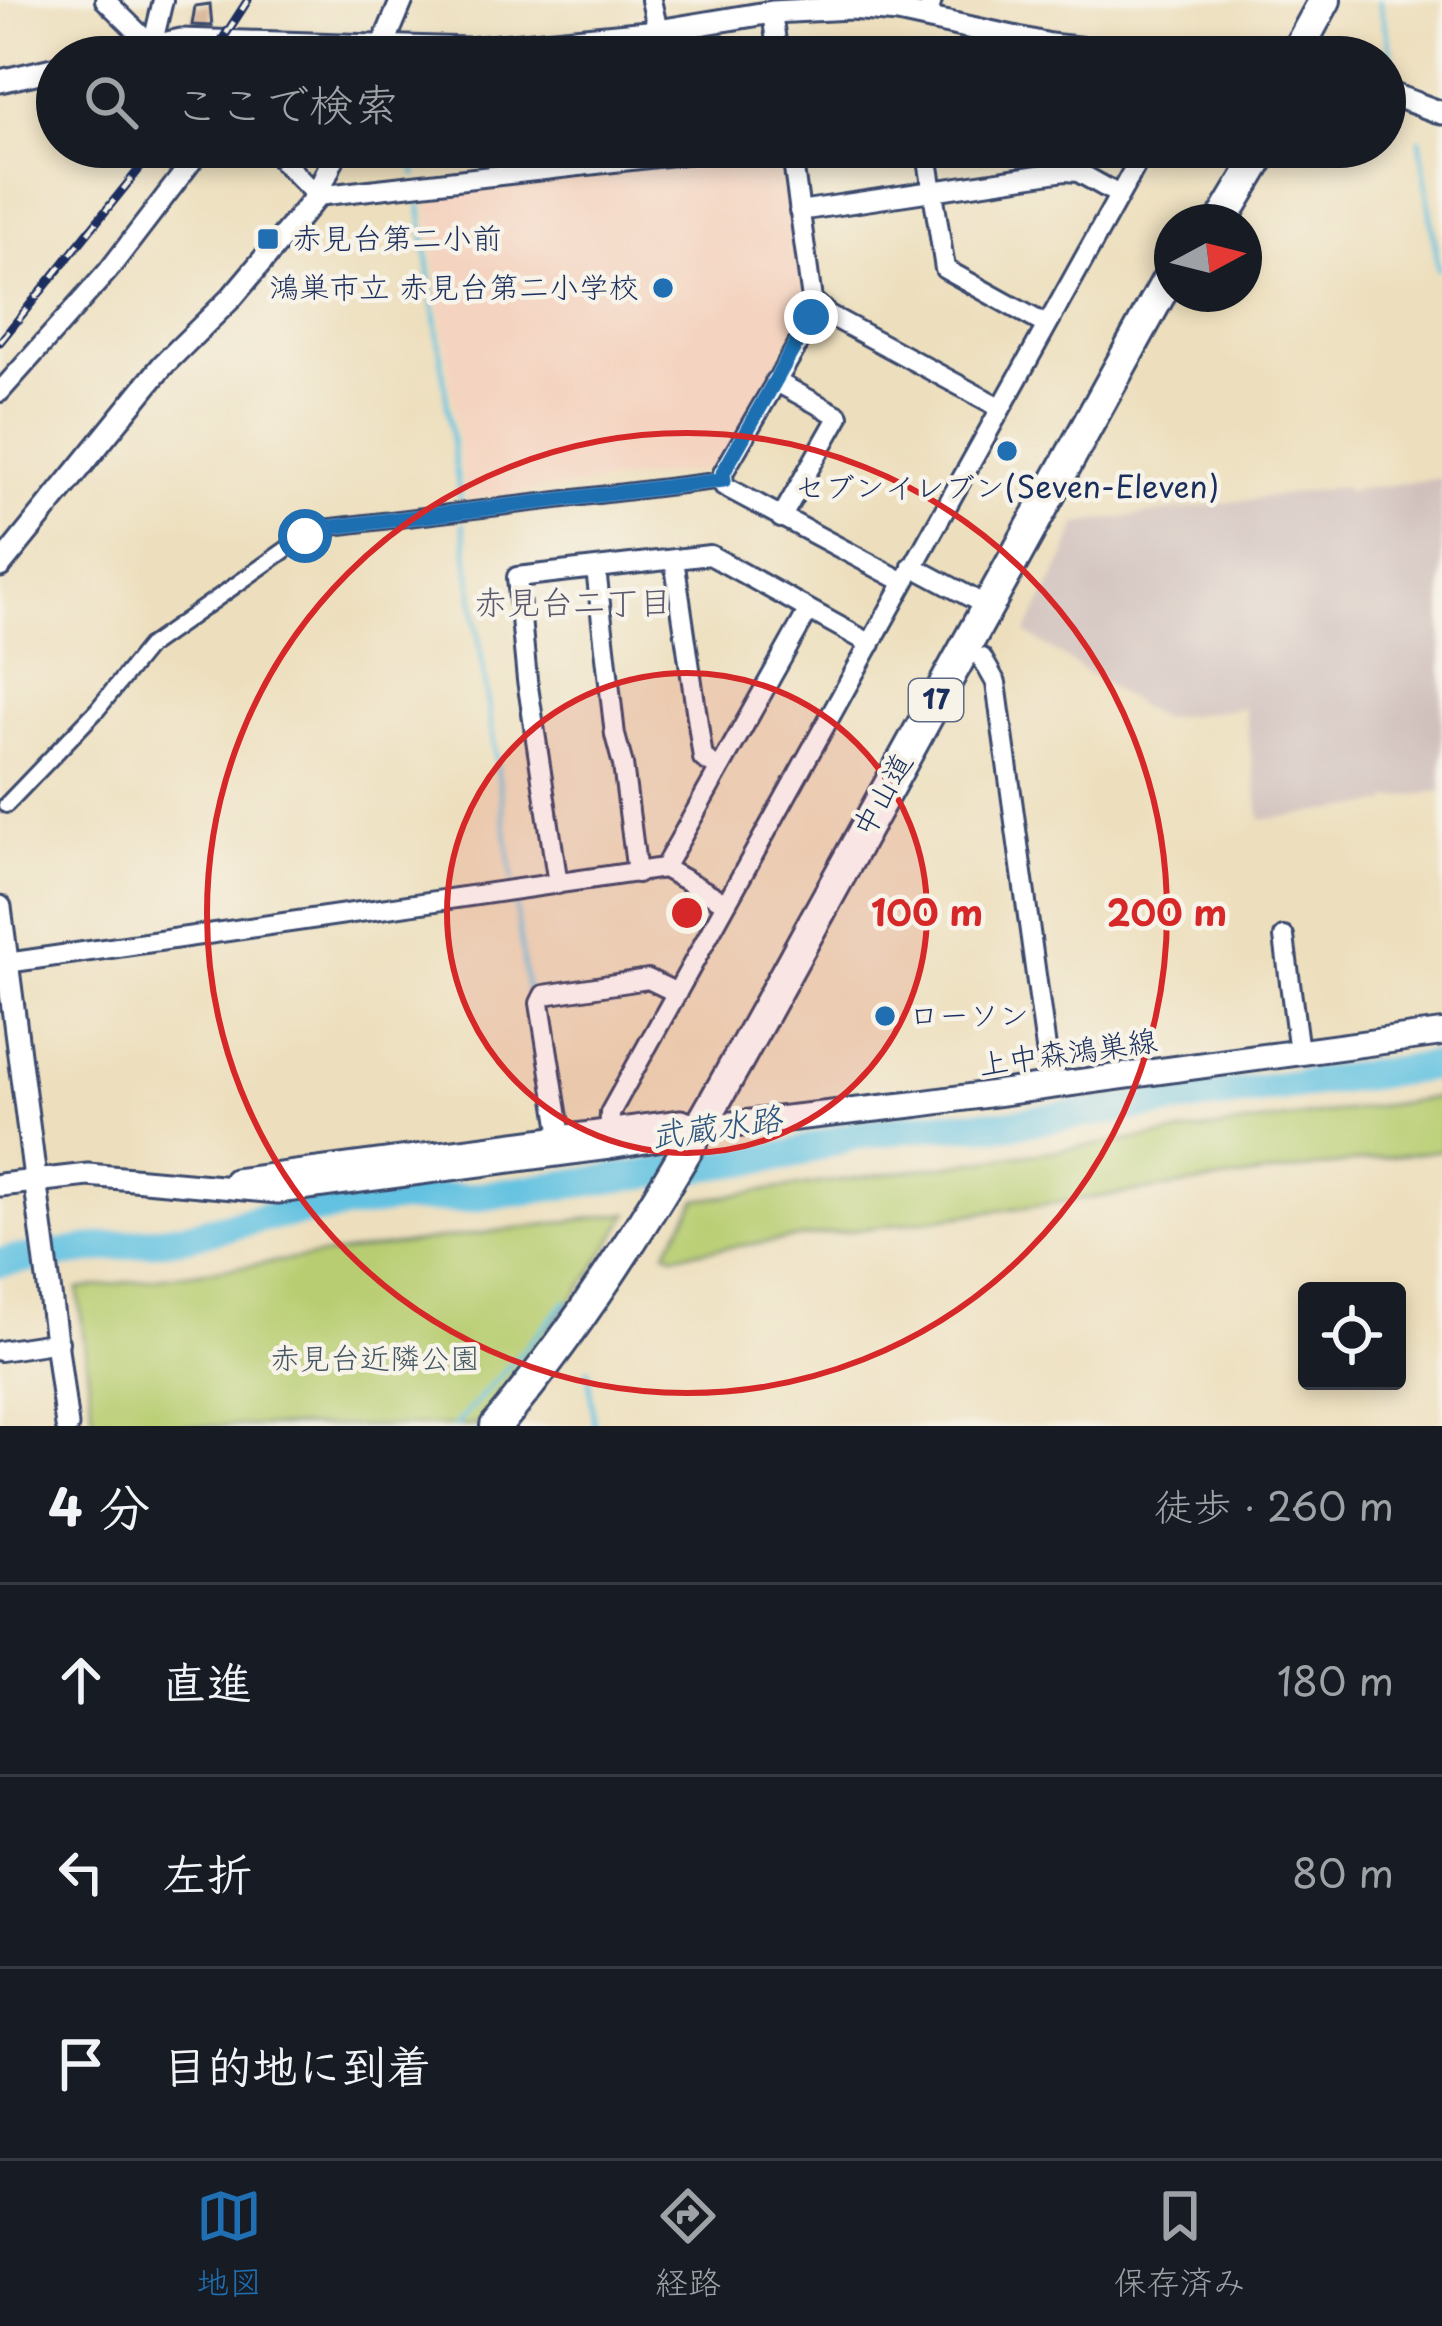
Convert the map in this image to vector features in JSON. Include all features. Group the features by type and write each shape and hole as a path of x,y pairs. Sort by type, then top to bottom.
{"highway":[{"path":"1305,36 1325,0"},
{"path":"1329,36 1347,0"},
{"path":"1210,204 1231,168"},
{"path":"1232,204 1253,168"},
{"name":"中山道","path":"706,1136 1154,305"},
{"name":"中山道","path":"519,1426 626,1284 674,1189 982,658 1170,312"},
{"name":"中山道","path":"496,1426 674,1189"}],"main road":[{"name":"上中森鴻巣線","path":"706,1136 1442,1033"}],"street":[{"path":"104,0 142,36"},
{"path":"155,36 164,0"},
{"path":"386,36 402,0"},
{"path":"651,0 658,32"},
{"path":"614,36 772,12 851,8 930,9 1006,36"},
{"path":"772,12 775,36"},
{"path":"0,81 36,73"},
{"path":"1406,100 1442,113"},
{"path":"0,392 108,272 187,168"},
{"path":"289,168 317,196"},
{"path":"0,566 173,353 232,297 317,196 329,168"},
{"path":"317,196 561,168"},
{"path":"794,168 812,300 1001,407"},
{"path":"929,168 945,269 1046,325"},
{"path":"608,1139 610,1113 1134,168"},
{"path":"799,211 1065,171 1078,172 1119,195"},
{"path":"819,308 723,473 724,485 781,518 987,607"},
{"path":"775,381 838,416 781,518"},
{"path":"6,805 97,710 148,647 305,536 324,528 453,510 724,480"},
{"path":"558,884 527,680 517,578 710,555 871,644"},
{"path":"674,560 703,758 719,768"},
{"path":"596,569 615,735 638,873"},
{"path":"664,868 808,610"},
{"path":"982,658 996,683 1051,1085"},
{"path":"4,963 664,868 726,903"},
{"path":"0,907 67,1426"},
{"path":"1284,938 1299,1052"},
{"path":"562,1137 540,1003 544,995 648,979 677,993"},
{"path":"210,1183 562,1137 706,1136"},
{"path":"0,1185 39,1186 88,1175 278,1192 608,1139"},
{"path":"0,1351 59,1342"}],"shaded area":[{"path":"615,168 787,168 806,308 717,469 466,499 425,190"},
{"path":"1442,478 1442,791 1261,820 1244,708 1159,719 1026,633 1077,524 1345,486 1346,491"}],"green space":[{"path":"1442,1097 1442,1150 673,1255 666,1251 697,1200"},
{"name":"赤見台近隣公園","path":"629,1213 590,1276 476,1426 94,1426 78,1289"}],"building":[{"path":"210,4 212,26 192,25 195,6"}],"waterway":[{"path":"1379,0 1387,36"},
{"path":"1420,139 1438,269"},
{"path":"415,168 416,175"},
{"path":"419,195 460,500"},
{"path":"1441,289 1442,299"},
{"path":"463,524 513,881"},
{"path":"515,900 544,1116"},
{"name":"武蔵水路","path":"0,1262 187,1236 265,1217 398,1199 466,1198 789,1155 854,1135 934,1125 1007,1124 1442,1065"},
{"path":"455,1426 567,1301"},
{"path":"588,1369 594,1426"}],"railway":[{"path":"225,36 248,0"},
{"path":"0,342 140,168"}],"place":[{"name":"赤見台第二小前","path":"268,239"},
{"name":"鴻巣市立 赤見台第二小学校","path":"663,288"},
{"name":"セブンイレブン(Seven-Eleven)","path":"1007,451"},
{"name":"ローソン","path":"885,1016"}],"district":[{"name":"赤見台二丁目","path":"573,602"}],"route":[{"path":"305,536 324,528 724,480 723,473 811,317"}]}
